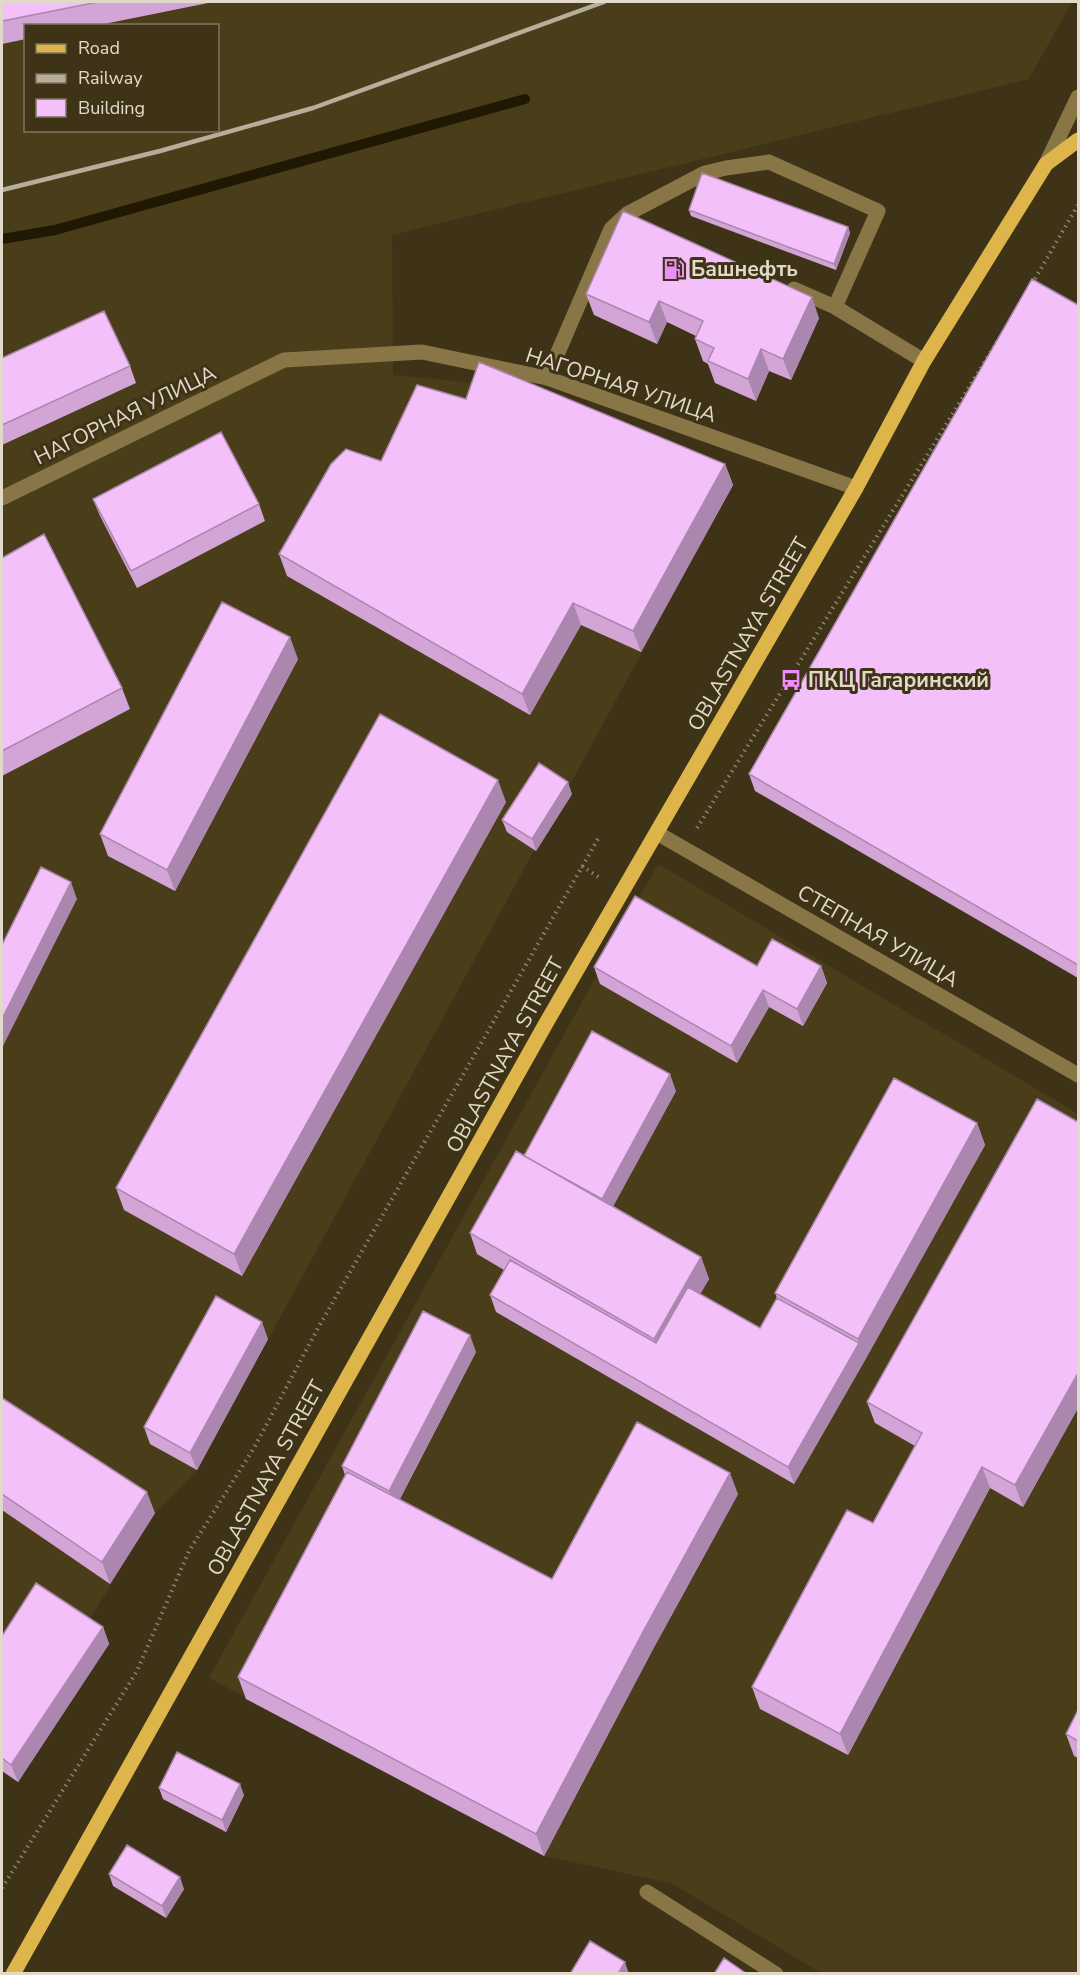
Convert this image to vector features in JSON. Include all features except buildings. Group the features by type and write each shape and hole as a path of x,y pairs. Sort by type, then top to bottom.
{"main road":[{"path":"1046,164 1078,140"},
{"name":"OBLASTNAYA STREET","path":"13,1974 533,1046 856,488 924,361 1046,164"}],"street":[{"path":"1046,164 1078,97"},
{"path":"547,378 611,229 627,214 705,173 769,162 878,211 835,308"},
{"path":"627,214 649,224"},
{"path":"780,283 835,308 924,361"},
{"name":"НАГОРНАЯ УЛИЦА","path":"2,498 284,360 422,352 547,378 856,488"},
{"name":"СТЕПНАЯ УЛИЦА","path":"657,834 1078,1075"},
{"path":"647,1892 776,1974"}],"path":[{"path":"1027,293 1078,205"},
{"path":"684,849 1002,334"},
{"path":"2,1888 137,1671 189,1551 254,1448 336,1298 598,838"},
{"path":"582,866 621,892"}],"shaded area":[{"path":"2,2 1072,2 1029,79 392,235 393,375 487,384 733,485 197,1470 155,1513 85,1627 109,1644 18,1782 2,1771"},
{"path":"658,864 1078,1114 1078,1973 821,1973 671,1883 544,1856 209,1678"}],"waterway":[{"path":"2,239 55,230 525,99"}],"railway":[{"path":"2,190 160,151 313,108 604,2"}],"place":[{"name":"Башнефть","path":"674,269"},
{"name":"ПКЦ Гагаринский","path":"791,680"}]}
